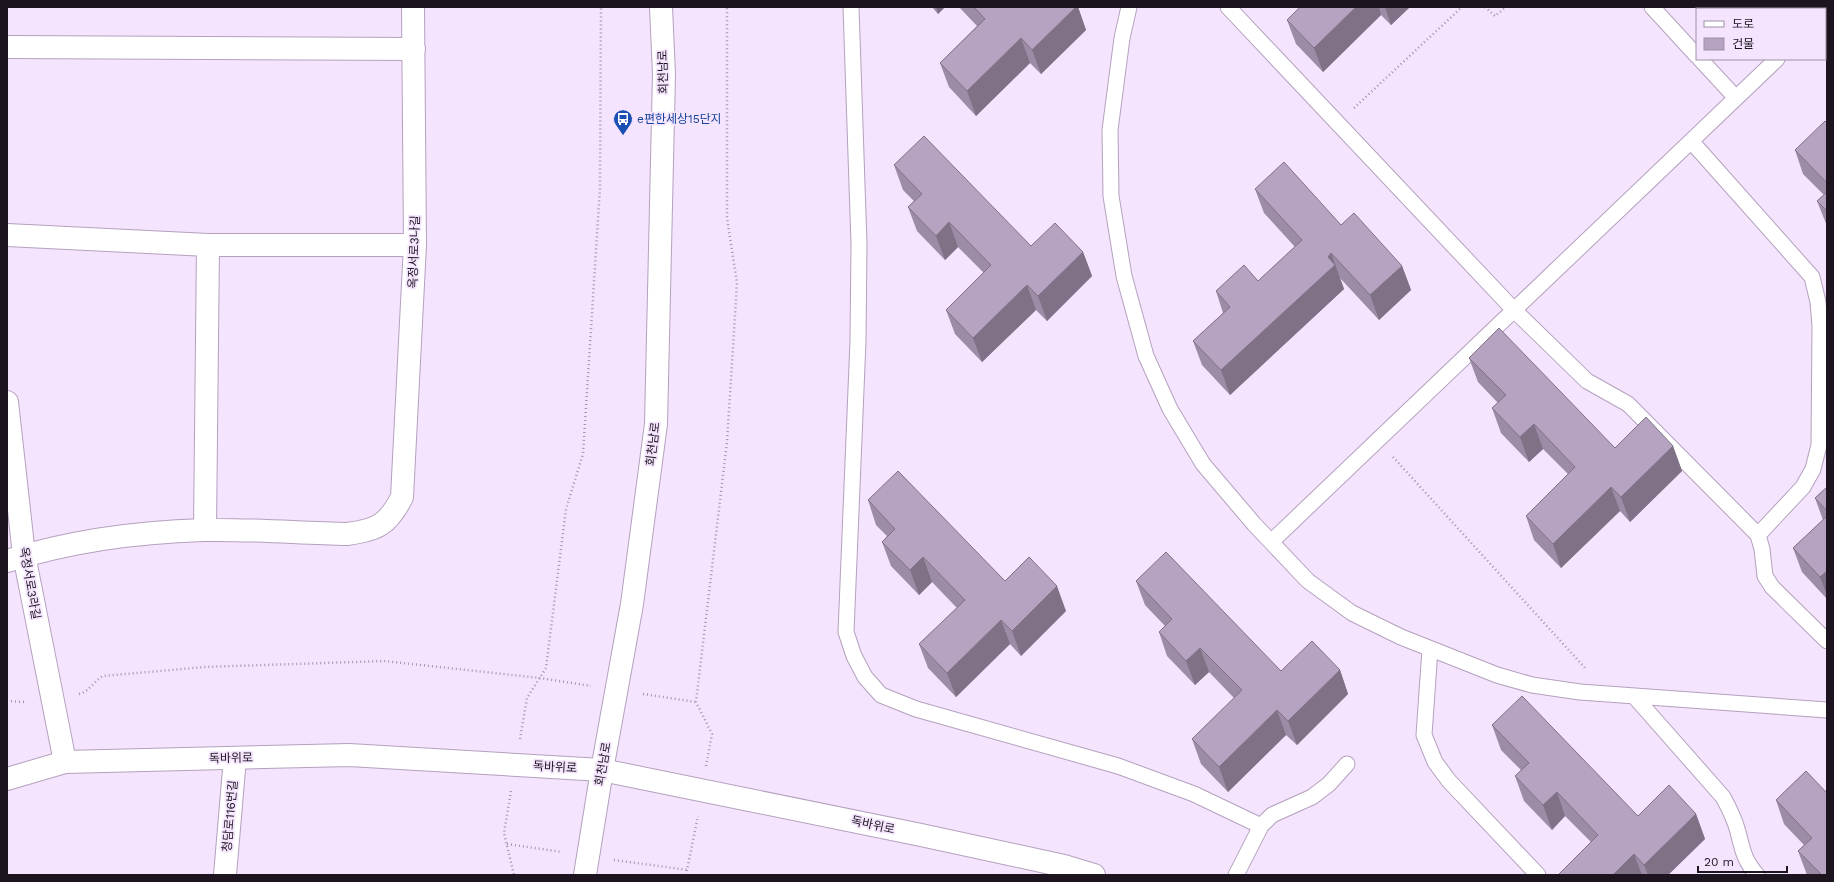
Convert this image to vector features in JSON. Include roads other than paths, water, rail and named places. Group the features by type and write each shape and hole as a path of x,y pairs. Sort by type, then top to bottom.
{"street":[{"name":"옥정서로3나길","path":"205,530 347,534 367,531 381,525 394,513 402,497 415,245 413,7"},
{"name":"회천남로","path":"585,875 632,604 656,424 664,74 661,7"},
{"path":"7,47 414,49"},
{"path":"7,235 208,245 415,245"},
{"path":"16,558 131,535 205,530 208,245"},
{"name":"옥정서로3라길","path":"7,402 16,558 65,762"},
{"name":"독바위로","path":"7,778 65,762 349,756 602,770 921,835 1064,866 1094,875"},
{"name":"청담로116번길","path":"225,875 235,758"}],"lane":[{"path":"851,7 859,259 858,341 846,632 854,656 865,677 881,695 916,709 1118,766 1194,794 1261,826"},
{"path":"1129,7 1122,38 1110,130 1112,196 1124,276 1146,356 1170,409 1203,464 1271,542 1308,581 1352,613 1401,637 1497,675 1532,685 1580,692 1827,710"},
{"path":"1228,7 1514,310 1587,381 1628,404 1758,535 1762,549 1765,576 1772,587 1827,641"},
{"path":"1652,7 1696,55"},
{"path":"1701,60 1736,98"},
{"path":"1271,542 1775,60"},
{"path":"1691,141 1812,277 1818,302 1820,326 1818,451 1813,469 1803,487 1758,535"},
{"path":"1430,649 1424,735 1435,762 1449,781 1538,875"},
{"path":"1634,696 1723,798 1730,809 1738,832 1740,848 1748,865 1757,875"},
{"path":"1236,875 1261,826 1272,814 1312,797 1321,791 1347,764"}],"place":[{"name":"e편한세상15단지","path":"623,136"}]}
